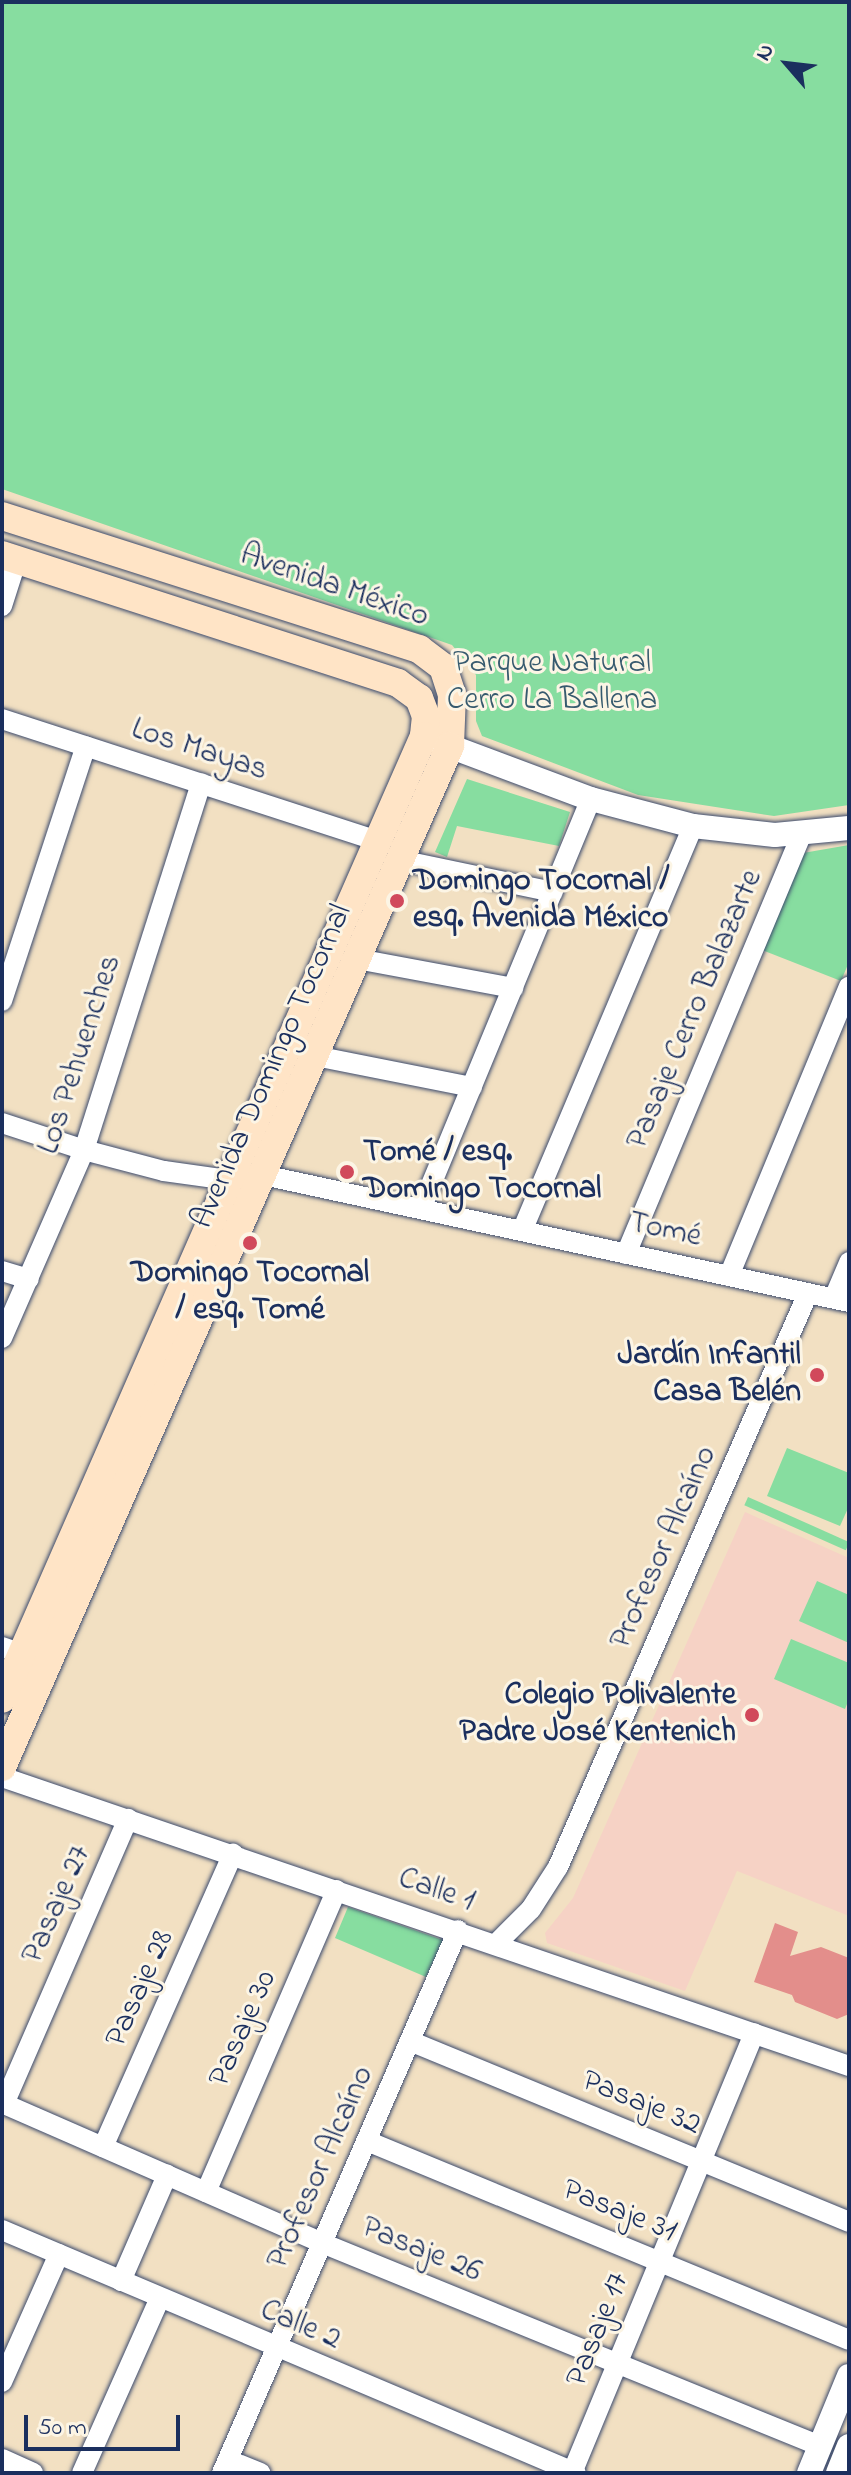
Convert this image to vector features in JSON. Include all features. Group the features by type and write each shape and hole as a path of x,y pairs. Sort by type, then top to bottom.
{"main road":[{"name":"Avenida México","path":"2,516 419,649 436,659 449,677 452,694 437,741"},
{"path":"10,557 398,683 413,691 424,706 437,741"},
{"name":"Avenida Domingo Tocornal","path":"2,1699 12,1650 229,1180 377,841 437,741"},
{"name":"Avenida Domingo Tocornal","path":"2,1767 400,860 437,741"}],"street":[{"path":"2,606 10,557"},
{"name":"Los Mayas","path":"2,719 377,841"},
{"path":"437,741 591,799 693,826 747,834 802,834 849,828"},
{"path":"2,1001 86,746"},
{"name":"Los Pehuenches","path":"2,1338 84,1150 201,783"},
{"path":"421,1209 591,799"},
{"path":"522,1231 693,826"},
{"name":"Pasaje Cerro Balazarte","path":"626,1254 802,834"},
{"path":"400,860 553,892"},
{"path":"357,959 513,988"},
{"path":"729,1276 849,987"},
{"path":"315,1056 472,1087"},
{"name":"Tomé","path":"2,1123 84,1150 164,1171 229,1180 263,1175 842,1300"},
{"path":"842,1300 849,1262"},
{"path":"2,1271 29,1279"},
{"name":"Profesor Alcaíno","path":"496,1944 531,1909 558,1867 808,1293"},
{"name":"Calle 1","path":"2,1777 458,1930 849,2066"},
{"name":"Pasaje 27","path":"3,2104 128,1819"},
{"name":"Pasaje 28","path":"103,2147 233,1854"},
{"name":"Pasaje 30","path":"206,2192 337,1890"},
{"name":"Profesor Alcaíno","path":"225,2466 458,1930"},
{"name":"Pasaje 17","path":"574,2473 754,2033"},
{"name":"Pasaje 32","path":"410,2041 849,2222"},
{"name":"Pasaje 26","path":"3,2104 322,2243 820,2446"},
{"name":"Pasaje 31","path":"367,2141 849,2340"},
{"path":"121,2281 167,2175"},
{"name":"Calle 2","path":"2,2230 574,2473"},
{"path":"2,2382 59,2254"},
{"path":"82,2473 160,2298"},
{"path":"809,2473 849,2376"},
{"path":"838,2473 849,2446"},
{"path":"2,2459 33,2473"},
{"path":"225,2466 260,2473"}],"shaded area":[{"name":"Colegio Polivalente Padre José Kentenich","path":"745,1512 849,1558 849,1916 737,1871 685,1991 547,1943 545,1933 573,1898"}],"green space":[{"name":"Parque Natural Cerro La Ballena","path":"2,2 849,2 849,805 774,816 638,795 482,736 476,721 476,675 452,645 2,489"},
{"path":"467,779 570,812 559,846 457,826 447,857 435,852"},
{"path":"849,845 849,962 841,981 757,948 803,853"},
{"path":"787,1448 849,1473 849,1506 840,1526 767,1496"},
{"path":"748,1497 849,1542 846,1550 744,1505"},
{"path":"817,1581 849,1595 849,1643 799,1621"},
{"path":"791,1639 849,1663 849,1699 845,1709 774,1679"},
{"path":"348,1907 443,1940 426,1977 335,1938"}],"building":[{"path":"775,1923 798,1932 790,1956 821,1947 849,1958 849,2014 837,2019 795,2002 792,1995 754,1982"}],"place":[{"name":"Domingo Tocornal / esq. Avenida México","path":"397,901"},
{"name":"Tomé / esq. Domingo Tocornal","path":"347,1172"},
{"name":"Domingo Tocornal / esq. Tomé","path":"250,1243"},
{"name":"Jardín Infantil Casa Belén","path":"817,1375"},
{"name":"Colegio Polivalente Padre José Kentenich","path":"752,1715"}]}
